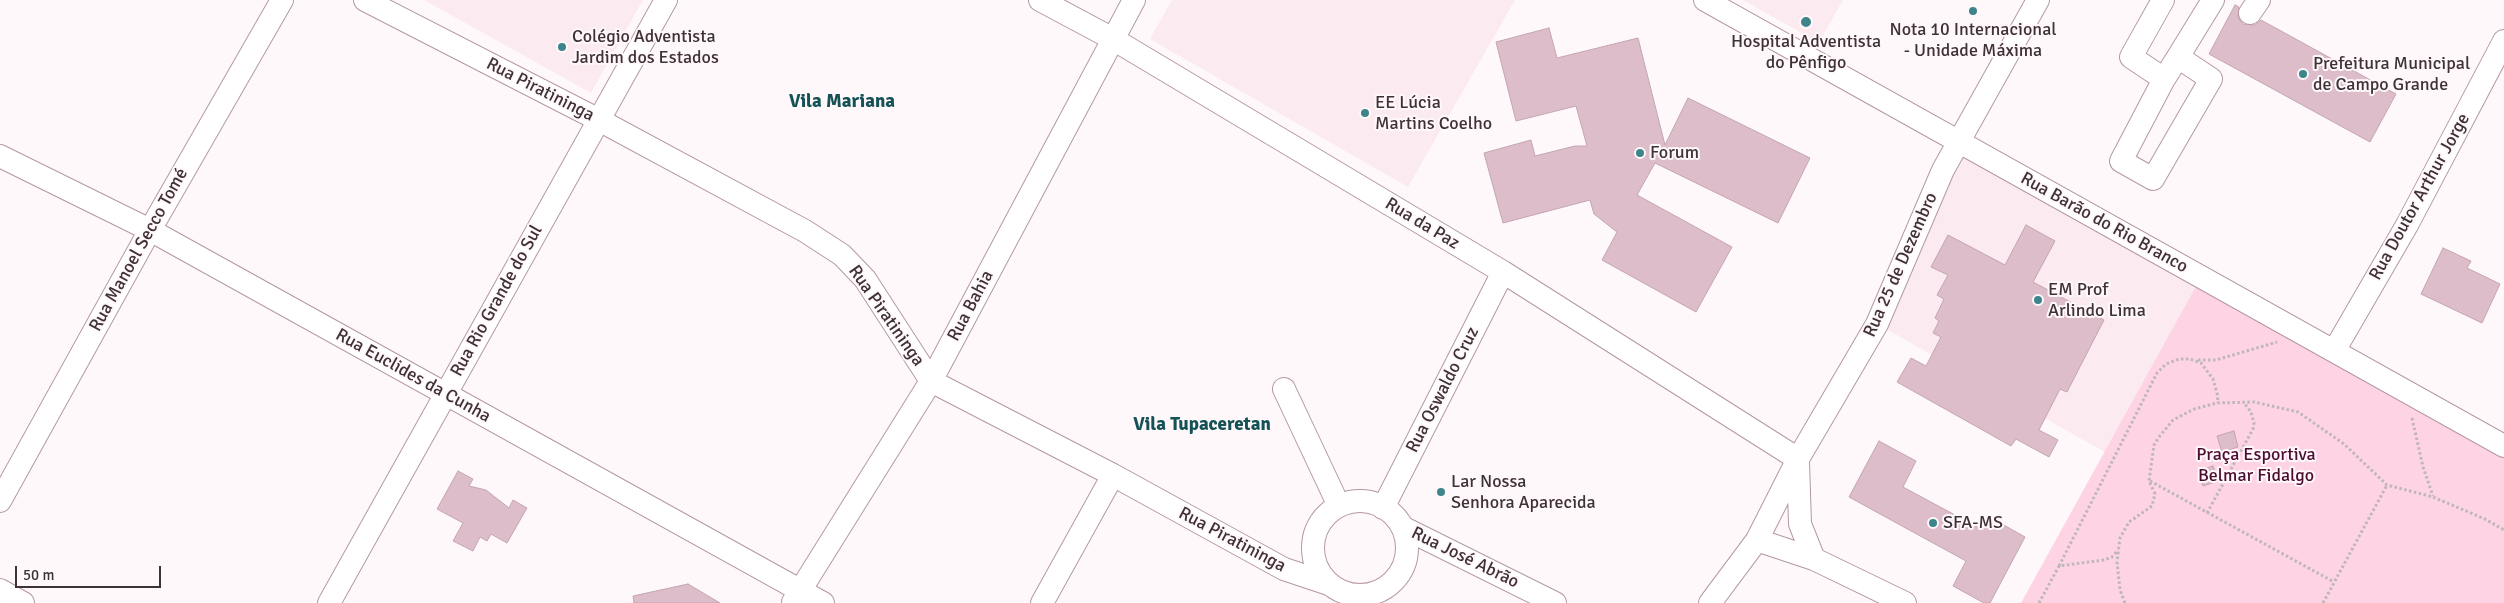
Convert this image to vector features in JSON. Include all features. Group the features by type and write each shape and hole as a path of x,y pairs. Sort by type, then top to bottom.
{"street":[{"name":"Rua Manoel Secco Tomé","path":"0,502 150,230 282,0"},
{"name":"Rua Piratininga","path":"364,0 599,120 805,230 842,255 865,279 931,381 1112,475 1284,569 1332,592"},
{"name":"Rua Rio Grande do Sul","path":"329,603 666,0"},
{"name":"Rua da Paz","path":"1040,0 1112,39 1503,272 1798,459"},
{"name":"Rua Bahia","path":"796,597 931,381 1134,0"},
{"name":"Rua Barão do Rio Branco","path":"1705,0 2504,446"},
{"name":"Rua 25 de Dezembro","path":"1710,603 1757,540 1798,459 1878,324 1943,170 2038,0"},
{"path":"2163,0 2131,58 2164,79"},
{"path":"2178,57 2211,79 2153,179 2120,161 2164,79 2213,0"},
{"name":"Rua Doutor Arthur Jorge","path":"2334,351 2407,225 2504,41"},
{"name":"Rua Euclides da Cunha","path":"0,156 150,230 446,394 796,597 823,603"},
{"name":"Rua Oswaldo Cruz","path":"1383,508 1503,272"},
{"path":"1284,389 1339,506"},
{"path":"1798,459 1800,524 1814,559"},
{"path":"1042,603 1112,475"},
{"path":"1356,502 1374,504 1383,508 1391,513 1402,527 1407,545 1405,564 1396,580 1385,597 1332,592 1318,570 1313,552 1315,534 1324,518 1339,506 1356,502"},
{"name":"Rua José Abrão","path":"1402,527 1555,603"},
{"path":"1757,540 1814,559 1905,603"},
{"path":"0,590 23,603"}],"path":[{"path":"2040,603 2157,373 2166,364 2179,359 2216,360 2304,334"},
{"path":"2190,359 2201,363 2213,379 2218,396 2217,404"},
{"path":"2411,394 2411,414 2414,433 2433,496"},
{"path":"2207,512 2253,429 2254,423 2251,412 2244,402"},
{"path":"2125,603 2119,581 2118,549 2120,538 2129,522 2152,506 2155,494 2150,481 2154,445 2173,420 2194,409 2217,404 2254,402 2298,412 2344,444 2387,485 2433,496 2485,518 2504,530"},
{"path":"2150,481 2334,582"},
{"path":"2322,603 2387,485"},
{"path":"2059,566 2104,560 2112,556 2118,549"}],"shaded area":[{"name":"Colégio Adventista Jardim dos Estados","path":"424,0 643,0 591,93"},
{"name":"EE Lúcia Martins Coelho","path":"1172,0 1515,0 1408,187 1150,39"},
{"name":"Hospital Adventista do Pênfigo","path":"1743,0 1843,0 1819,43"},
{"name":"EM Prof Arlindo Lima","path":"1959,142 2201,277 2105,452 1877,324"}],"green space":[{"name":"Praça Esportiva Belmar Fidalgo","path":"2201,277 2504,446 2504,603 2021,603"}],"building":[{"name":"Prefeitura Municipal de Campo Grande","path":"2235,5 2239,7 2238,18 2243,24 2255,25 2261,20 2396,94 2370,142 2209,54"},
{"path":"1549,28 1557,58 1638,38 1665,145 1688,98 1810,158 1778,223 1655,163 1637,195 1732,247 1696,312 1602,260 1617,232 1594,214 1590,200 1503,223 1484,153 1531,140 1535,156 1575,146 1587,146 1576,106 1516,121 1496,42"},
{"path":"2026,225 2055,241 2033,282 2104,320 2067,392 2060,389 2039,430 2058,440 2049,457 2016,439 2011,446 1897,382 1911,358 1926,366 1941,337 1933,333 1939,321 1935,318 1944,299 1937,295 1948,275 1931,267 1948,235 2005,265"},
{"path":"2443,248 2471,261 2467,268 2500,284 2482,323 2421,294"},
{"path":"2234,431 2238,447 2222,452 2217,436"},
{"name":"SFA-MS","path":"1879,441 1916,461 1903,487 1981,529 1988,516 2025,537 1990,603 1984,603 1953,586 1966,561 1849,497"},
{"path":"2213,466 2218,481 2203,486 2198,471"},
{"path":"458,471 473,479 469,486 486,490 509,508 513,500 527,508 507,543 491,534 487,541 480,537 473,551 453,541 463,523 437,509"},
{"path":"688,584 720,603 634,603 633,596"}],"place":[{"name":"Nota 10 Internacional - Unidade Máxima","path":"1973,11"},
{"name":"Hospital Adventista do Pênfigo","path":"1806,22"},
{"name":"Colégio Adventista Jardim dos Estados","path":"562,47"},
{"name":"Prefeitura Municipal de Campo Grande","path":"2303,74"},
{"name":"EE Lúcia Martins Coelho","path":"1365,113"},
{"name":"Forum","path":"1640,153"},
{"name":"EM Prof Arlindo Lima","path":"2038,300"},
{"name":"Lar Nossa Senhora Aparecida","path":"1441,492"},
{"name":"SFA-MS","path":"1933,523"}],"district":[{"name":"Vila Mariana","path":"842,102"},
{"name":"Vila Tupaceretan","path":"1202,425"}]}
